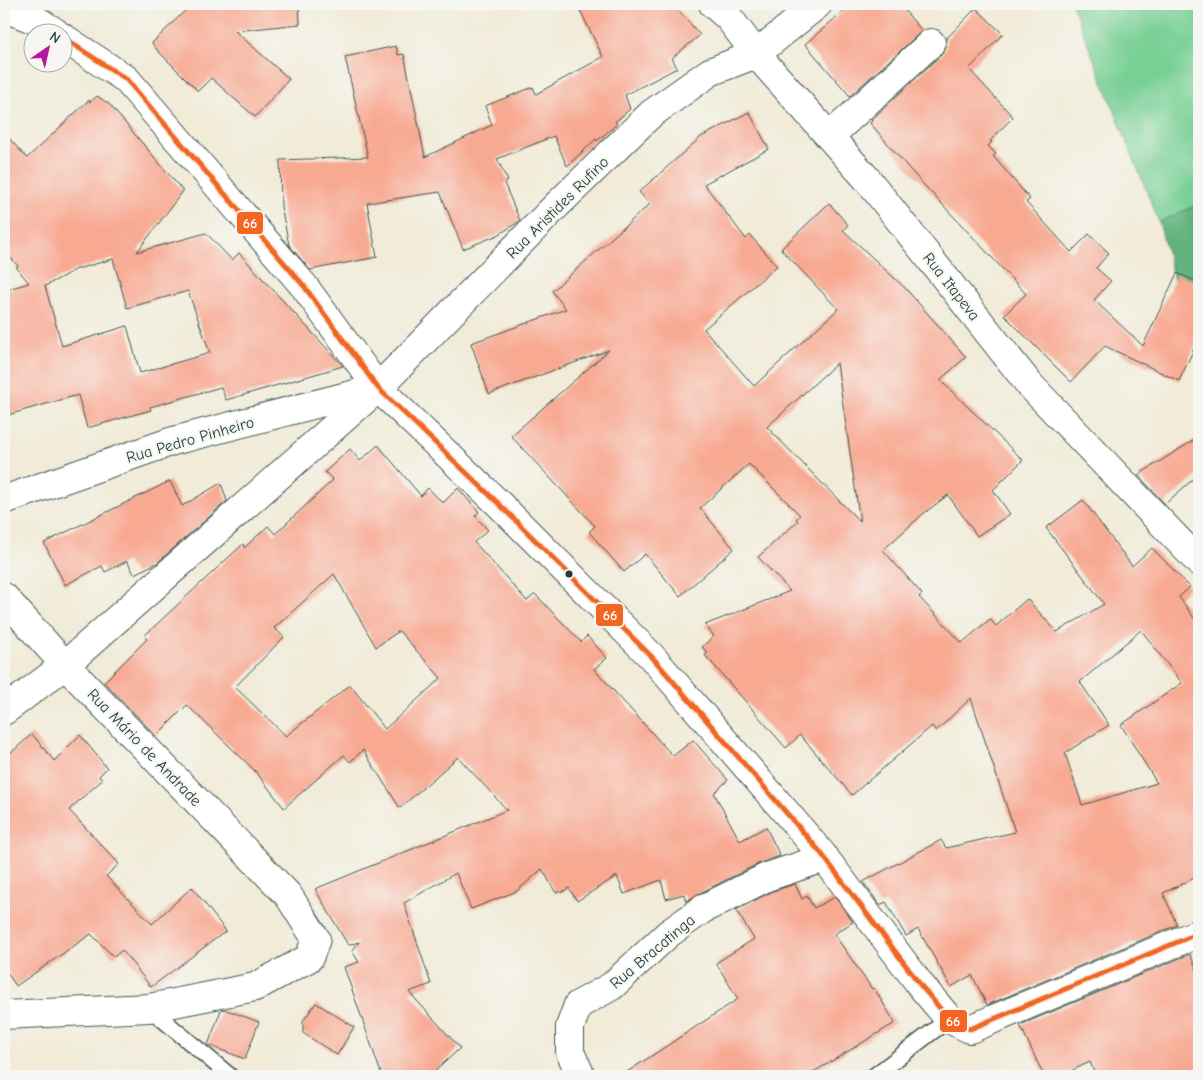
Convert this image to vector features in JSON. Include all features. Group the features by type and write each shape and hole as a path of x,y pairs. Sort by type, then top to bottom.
{"street":[{"name":"Rua Itapeva","path":"712,4 729,18 756,54 867,179 1029,384 1199,562"},
{"name":"Rua Aristides Rufino","path":"4,711 65,665 378,388 556,206 651,114 710,72 756,54 818,4"},
{"path":"9,8 40,22"},
{"path":"72,44 126,79 304,286 378,388 500,505 652,657 824,858 922,987 960,1024 1199,932"},
{"path":"830,136 930,44"},
{"name":"Rua Pedro Pinheiro","path":"4,500 173,441 378,388"},
{"name":"Rua Mário de Andrade","path":"4,597 65,665 288,895 316,939 309,958 255,987 149,1008"},
{"name":"Rua Bracatinga","path":"581,1076 570,1052 570,1027 578,1005 612,986 668,934 702,909 767,877 824,858"},
{"path":"4,1015 149,1008"}],"lane":[{"path":"149,1008 230,1076"},
{"path":"874,1076 960,1024"}],"green space":[{"path":"1072,4 1199,4 1199,204 1159,222"},
{"path":"1199,204 1199,345 1189,338 1159,222"}],"building":[{"path":"192,4 299,4 300,24 235,31 289,79 255,117 211,78 198,91 152,43"},
{"path":"577,4 673,4 700,35 672,58 677,68 625,95 630,109 615,122 617,124 597,141 596,139 567,166 554,136 497,159 508,181 504,183 520,221 498,235 463,249 440,192 367,203 377,257 310,270 289,245 281,206 280,160 368,157 345,57 396,46 398,55 404,54 425,157 492,125 485,106 533,87 536,94 603,57"},
{"path":"852,4 899,4 922,31 850,96 805,44"},
{"path":"976,8 1003,34 969,69 1013,117 990,141 992,142 988,146 996,154 993,156 1030,199 1026,202 1071,252 1089,234 1109,253 1096,268 1111,281 1094,300 1143,346 1177,273 1199,283 1199,338 1179,381 1105,346 1071,382 1004,315 1026,294 912,172 870,123 942,54 946,47 946,39"},
{"path":"97,96 109,104 183,191 137,252 206,233 232,260 239,253 343,366 226,400 221,387 150,407 151,410 87,428 78,395 4,416 4,290 29,283 4,250 4,133 27,158 89,100 90,102","holes":["113,259 127,308 188,291 210,353 140,373 127,326 62,346 45,286 77,269"]},
{"path":"749,112 769,149 704,184 746,239 750,235 777,266 704,329 754,386 838,309 781,249 829,203 848,225 843,230 906,289 966,357 940,380 1023,460 993,490 1010,514 977,536 948,495 923,514 883,550 922,594 919,597 962,643 990,619 996,626 1027,599 1057,632 1104,604 1046,528 1083,500 1132,566 1152,548 1190,587 1179,597 1199,625 1199,876 1163,893 1177,925 987,1005 972,975 951,987 918,929 906,936 886,902 880,905 863,882 941,840 946,848 1015,832 971,698 936,731 932,726 852,795 800,735 786,748 705,655 708,653 702,647 714,636 705,625 790,591 758,557 798,521 796,519 800,515 749,464 700,508 734,549 680,596 645,554 624,572 589,532 595,526 511,436 609,350 489,394 471,343 566,309 552,291 650,204 639,192 701,137","holes":["837,363 860,522 767,427","1141,630 1182,683 1121,725 1157,783 1082,805 1065,753 1109,725 1080,682"]},
{"path":"1199,437 1199,474 1165,504 1138,475"},
{"path":"378,445 421,496 428,488 443,503 458,488 479,512 475,516 488,530 474,542 527,601 535,594 581,642 587,636 607,658 594,669 673,756 693,740 728,780 714,793 740,841 766,827 780,856 760,863 696,895 686,902 684,894 666,899 661,880 624,894 617,876 577,901 569,888 561,893 559,891 556,893 542,869 517,891 471,909 456,873 404,903 431,984 409,992 460,1048 430,1076 382,1076 344,967 359,962 352,951 359,942 348,945 315,889 507,810 458,757 400,808 363,750 350,762 344,755 284,808 255,771 187,705 156,736 104,682 147,639 144,636 243,544 244,548 268,526 275,534 333,480 325,472 350,449 360,461","holes":["334,574 376,647 399,631 441,678 385,729 350,685 286,736 235,687 284,637 274,628"]},
{"path":"170,481 182,506 221,483 227,501 157,563 134,574 127,561 105,572 102,566 65,585 44,543"},
{"path":"32,734 54,761 80,735 107,768 99,776 102,780 69,810 119,864 106,876 152,924 192,887 226,931 151,987 122,950 114,957 91,934 16,986 4,968 4,759"},
{"path":"795,884 802,899 807,896 814,908 835,897 853,922 834,934 872,989 874,988 895,1023 807,1076 621,1076 738,999 716,963 754,939 736,910 773,891"},
{"path":"1190,954 1199,974 1199,1076 1096,1076 1090,1062 1060,1076 1044,1076 1020,1025"},
{"path":"316,1003 354,1027 337,1055 303,1033 303,1021"},
{"path":"224,1009 259,1022 245,1059 208,1045 221,1010"}],"transit line":[{"name":"66","path":"72,44 126,79 304,286 378,388 500,505 652,657 821,853 922,987 949,1019 970,1029 1199,933"}]}
